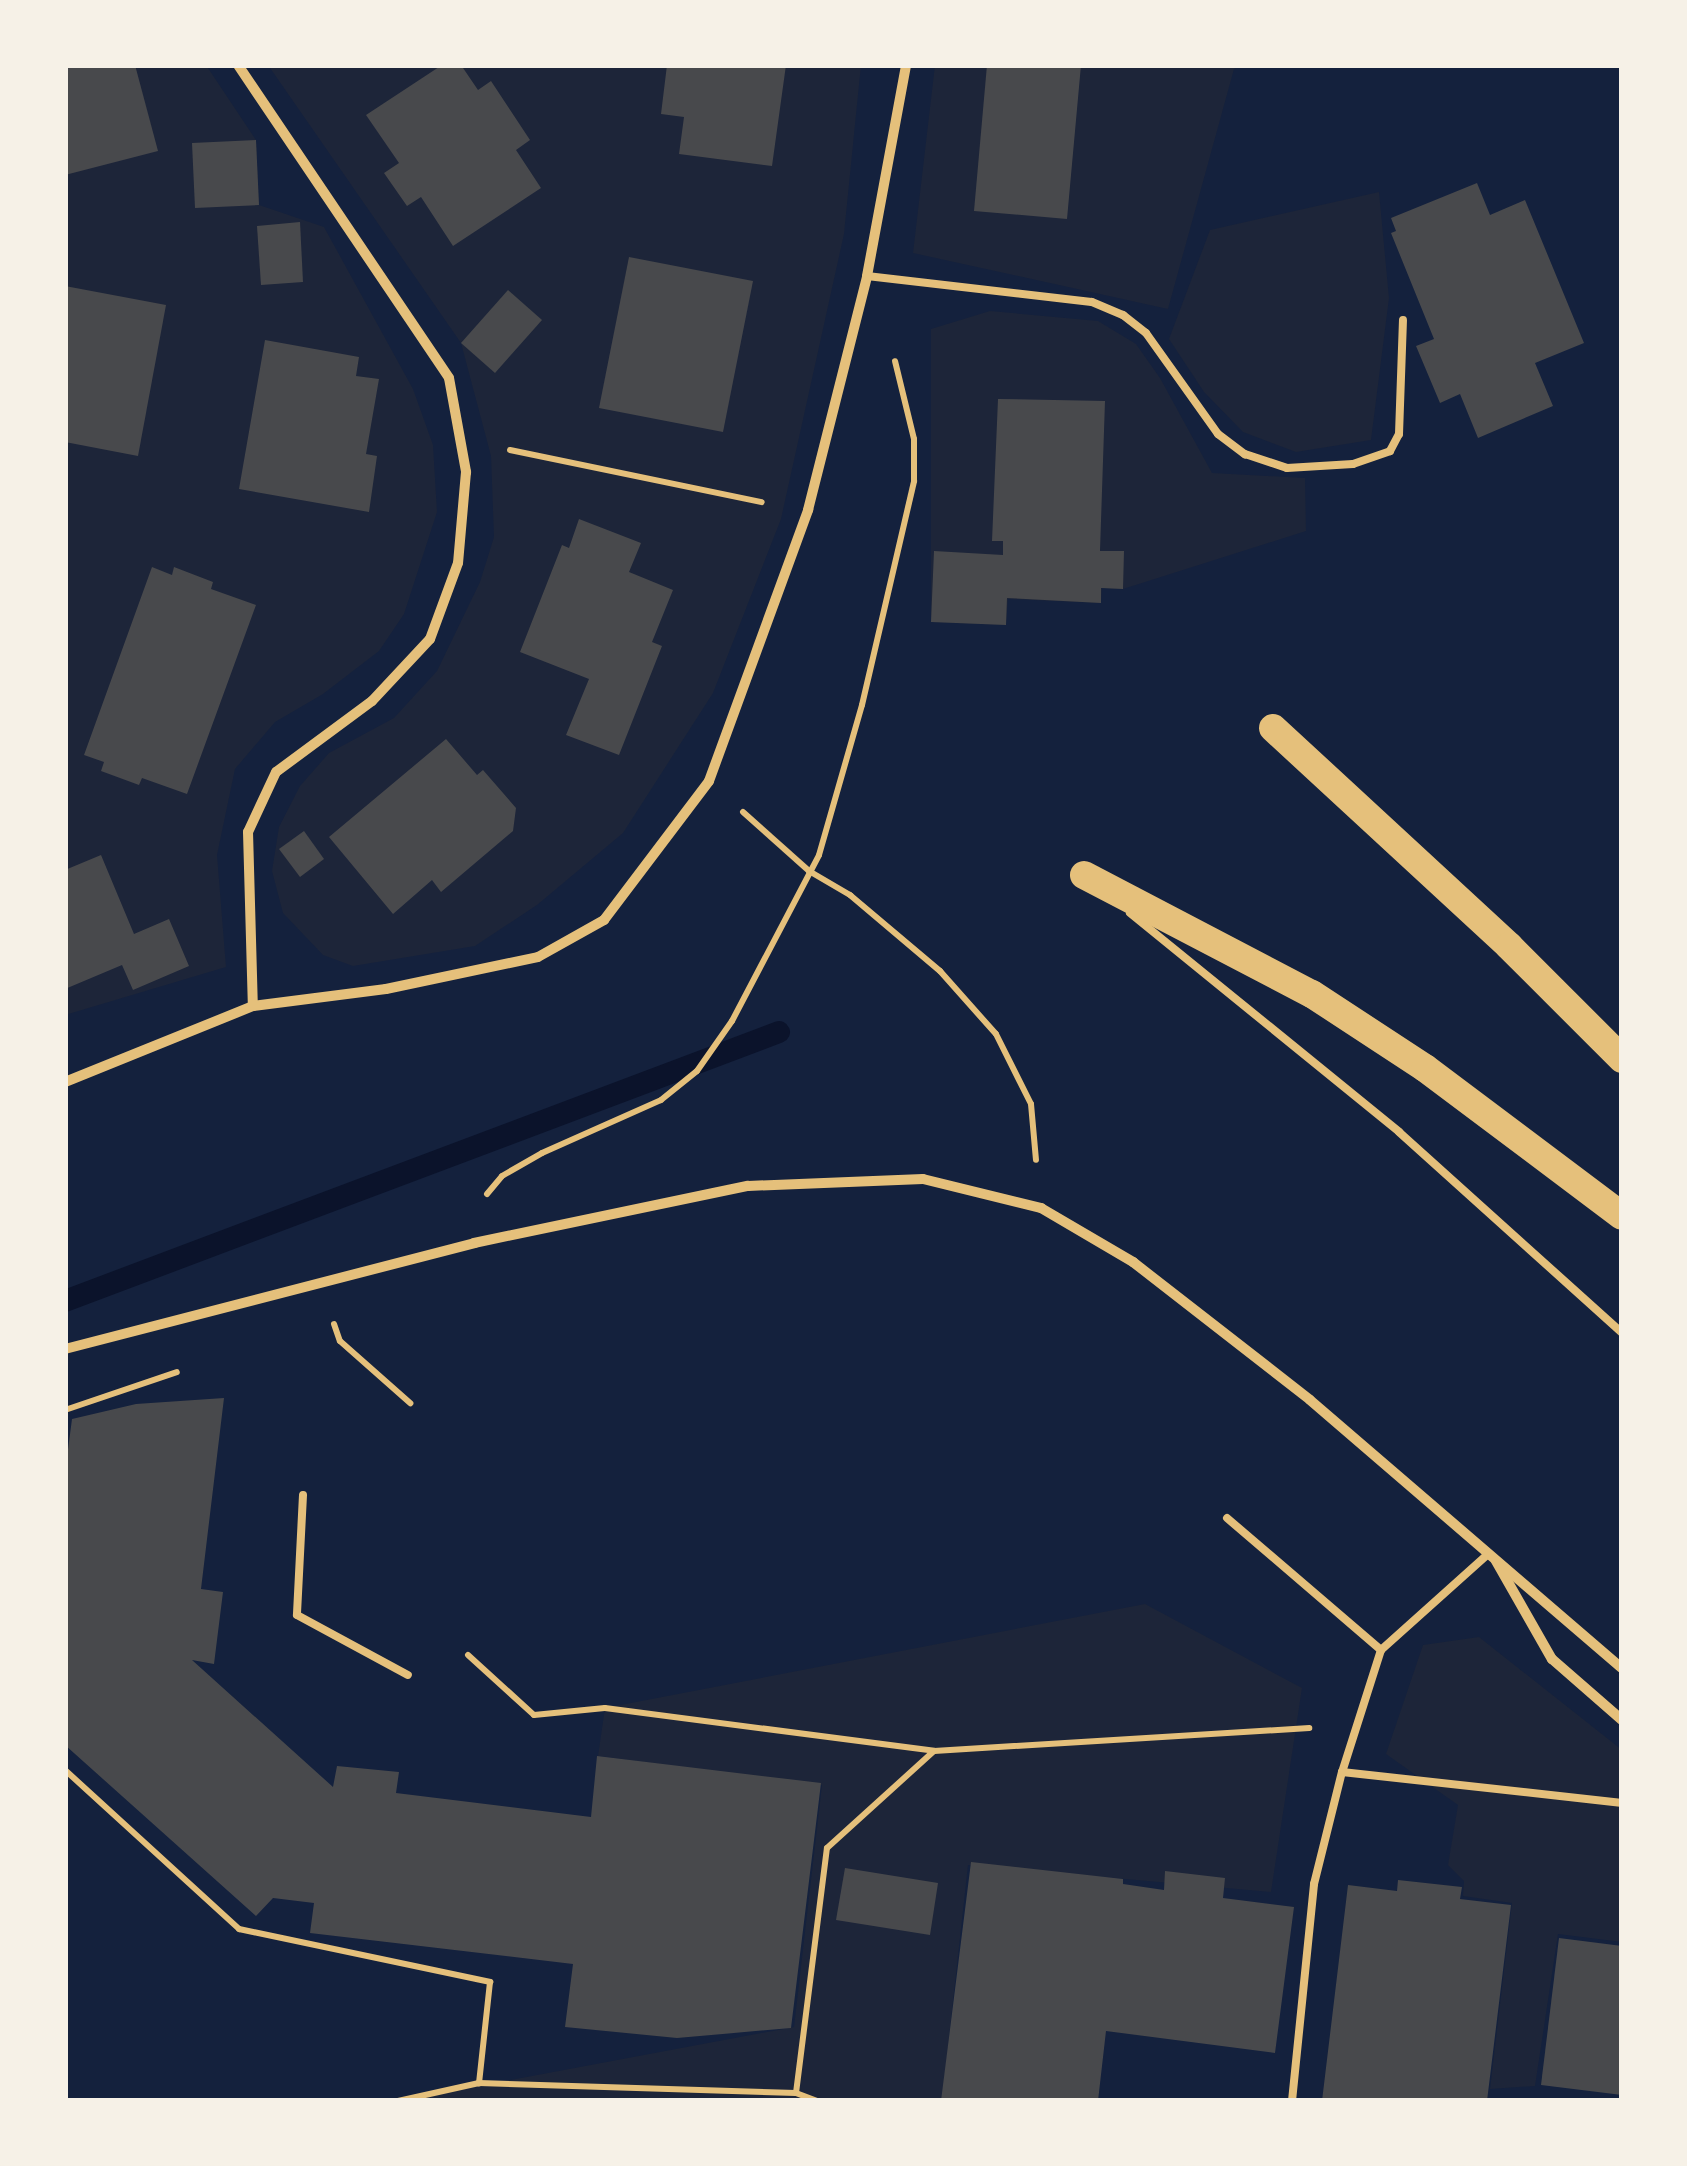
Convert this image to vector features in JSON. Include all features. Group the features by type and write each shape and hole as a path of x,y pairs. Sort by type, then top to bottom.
{"highway":[{"path":"1273,728 1510,946 1622,1059"},
{"path":"1084,875 1312,994 1426,1068 1622,1216"}],"street":[{"path":"238,65 449,378 466,472 458,563 430,638 372,700 276,772 248,832 253,1006"},
{"path":"65,1082 253,1006 386,989 538,957 604,920 709,781 808,510 867,276 906,65"},
{"path":"65,1349 319,1280 474,1243 748,1186 923,1179 1041,1208 1133,1262 1310,1400 1622,1668"},
{"path":"1491,1552 1552,1660 1622,1720"}],"lane":[{"path":"867,276 1092,302 1123,315 1146,333 1218,434 1245,454 1287,468 1353,464 1390,451 1399,434 1402,320"},
{"path":"1084,875 1399,1132 1622,1332"},
{"path":"303,1495 298,1615 408,1675"},
{"path":"1226,1518 1382,1650"},
{"path":"1292,2101 1314,1884 1342,1772 1382,1650 1491,1552"},
{"path":"1342,1772 1622,1804"}],"path":[{"path":"474,1243 484,1198 502,1176 542,1153 661,1100 698,1071 732,1021 819,855 862,705 914,482 914,439 906,393"},
{"path":"498,447 778,505"},
{"path":"709,781 809,871 850,895 940,972 996,1034 1031,1104 1041,1208"},
{"path":"319,1280 340,1341 410,1403"},
{"path":"468,1656 534,1715 606,1708 934,1752 1360,1724"},
{"path":"796,2093 827,1848 934,1752"},
{"path":"65,1770 239,1929 490,1982 478,2082"},
{"path":"398,2101 478,2082 796,2093 817,2101"}],"shaded area":[{"path":"65,65 206,65 256,140 259,205 324,227 413,389 433,445 437,512 404,614 379,651 323,694 275,722 235,769 217,855 226,967 65,1015"},
{"path":"268,65 861,65 844,234 781,519 713,693 623,833 537,905 475,946 353,966 323,955 283,913 272,871 279,827 300,786 329,753 394,718 437,671 480,582 494,537 491,456 461,343"},
{"path":"935,65 1240,65 1234,69 1168,309 913,253"},
{"path":"1379,192 1389,298 1371,440 1296,452 1243,432 1204,392 1169,339 1210,230"},
{"path":"990,311 1098,321 1136,344 1160,378 1212,473 1305,478 1306,531 1123,589 1102,588 1101,603 1008,599 1006,625 931,622 931,329"},
{"path":"1145,1604 1302,1688 1271,1892 968,1865 942,2101 399,2101 794,2027 822,1785 598,1756 605,1708"},
{"path":"1479,1637 1622,1750 1622,1942 1558,1934 1535,2086 1490,2089 1512,1903 1463,1896 1464,1881 1448,1865 1458,1805 1386,1754 1423,1645"}],"building":[{"path":"65,65 135,65 158,151 65,175"},
{"path":"442,65 461,65 478,90 491,81 530,140 516,150 541,188 453,246 421,197 407,206 384,173 399,163 366,115"},
{"path":"667,65 786,65 772,166 679,154 684,117 661,114"},
{"path":"987,65 1081,65 1067,219 974,211"},
{"path":"256,140 259,205 195,208 192,143"},
{"path":"1477,183 1490,215 1525,200 1584,343 1535,363 1553,406 1478,438 1460,394 1440,403 1416,346 1434,339 1391,233 1396,231 1391,218"},
{"path":"300,222 303,282 261,285 257,226"},
{"path":"629,257 753,281 723,432 599,408"},
{"path":"65,286 166,305 138,456 65,442"},
{"path":"508,290 542,320 495,373 461,343"},
{"path":"265,340 359,357 356,376 379,379 366,454 377,456 369,512 239,489"},
{"path":"998,399 1105,401 1100,551 1124,551 1123,589 1101,588 1101,603 1007,598 1006,625 931,622 934,551 1003,555 1003,541 992,541"},
{"path":"579,519 641,543 629,572 673,590 652,642 662,646 619,755 566,735 589,679 520,652 562,545 569,548"},
{"path":"152,567 172,575 174,567 213,582 211,589 256,605 187,794 142,778 139,785 101,771 104,762 84,755"},
{"path":"446,739 477,775 483,770 516,808 513,831 441,892 432,880 393,914 329,837"},
{"path":"304,831 324,859 300,877 279,849"},
{"path":"101,855 134,934 169,919 189,966 133,990 122,965 65,989 65,870"},
{"path":"224,1398 201,1589 223,1592 214,1664 192,1660 333,1787 337,1766 399,1772 396,1793 591,1817 597,1756 821,1783 791,2028 677,2038 565,2027 573,1964 310,1933 314,1903 273,1898 256,1916 65,1745 65,1472 72,1419 136,1404"},
{"path":"971,1862 1123,1879 1123,1884 1164,1890 1165,1871 1225,1878 1223,1898 1294,1907 1275,2053 1106,2031 1098,2101 941,2101"},
{"path":"845,1868 938,1883 930,1935 836,1920"},
{"path":"1398,1880 1462,1887 1460,1899 1511,1905 1487,2101 1322,2101 1348,1885 1397,1891"},
{"path":"1559,1938 1622,1946 1622,2095 1541,2085"}],"waterway":[{"path":"65,1301 779,1032"}]}
